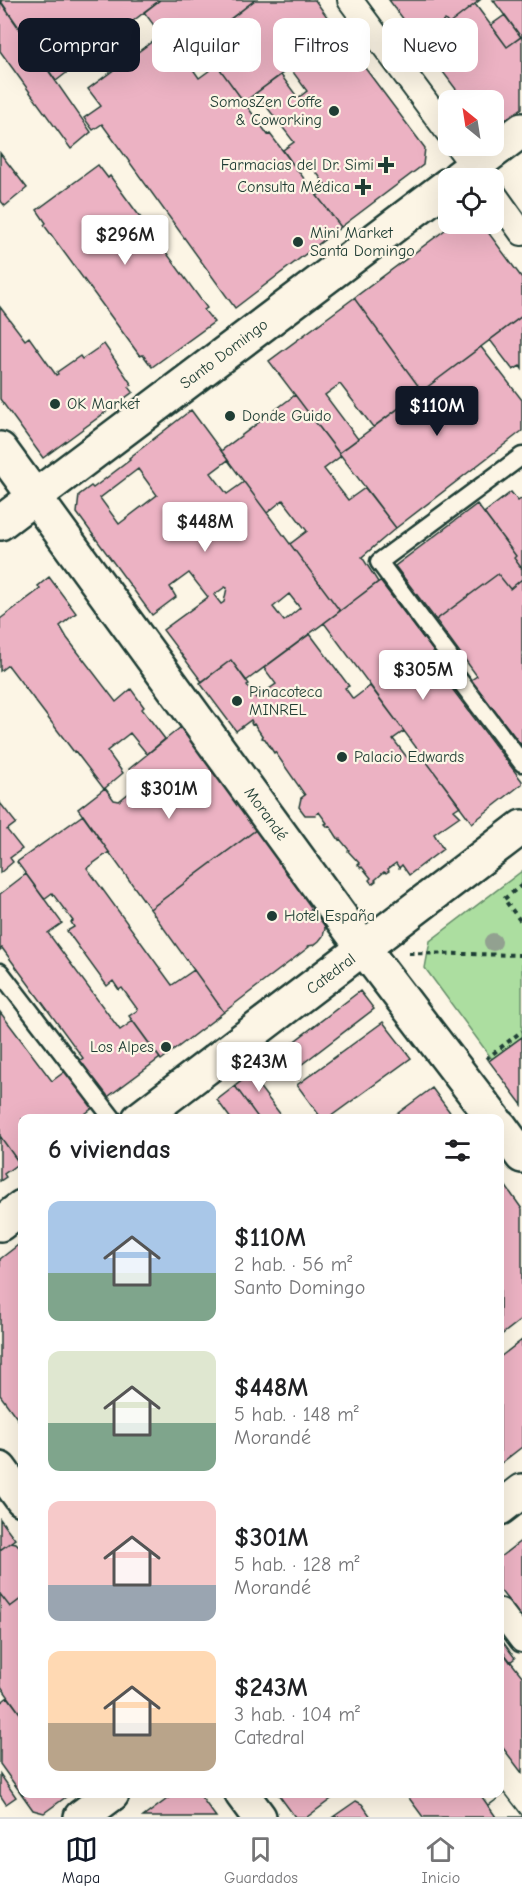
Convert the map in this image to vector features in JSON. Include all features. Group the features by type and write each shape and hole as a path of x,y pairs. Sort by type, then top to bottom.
{"street":[{"path":"350,0 438,119"},
{"name":"Santo Domingo","path":"468,168 522,130"},
{"name":"Santo Domingo","path":"0,523 438,191"},
{"path":"504,208 522,233"},
{"name":"Morandé","path":"0,449 364,949 490,1114"},
{"name":"Catedral","path":"146,1114 522,827"},
{"path":"504,1131 522,1156"},
{"path":"0,1224 18,1210"},
{"path":"0,1469 18,1494"},
{"path":"504,1505 522,1491"},
{"path":"504,1616 522,1640"},
{"path":"245,1798 260,1817"}],"lane":[{"path":"522,456 379,562 449,656 451,669 522,763"},
{"path":"0,972 109,1114"}],"path":[{"path":"522,885 504,898 522,922"},
{"path":"427,954 522,955"},
{"path":"490,1055 522,1031"}],"green space":[{"path":"522,871 522,1037 492,1059 425,968 430,941"}],"building":[{"path":"0,0 160,0 137,18 18,18 18,26"},
{"path":"160,0 255,0 232,18 152,18 152,23 144,12"},
{"path":"255,0 315,0 328,18 273,18 273,72 284,72 244,102 222,72 261,72 261,18 231,18"},
{"path":"389,0 480,0 457,18 402,18"},
{"path":"493,0 522,0 521,37"},
{"path":"0,1 18,27 18,72 49,72 91,132 71,149 0,51"},
{"path":"475,4 507,47 522,36 522,108 504,122 504,90 456,90 443,72 478,72 478,18 457,18"},
{"path":"505,15 521,37 507,47 491,25"},
{"path":"152,42 152,72 195,72 199,78 207,72 222,72 268,135 270,134 341,227 235,308 102,124 93,130 84,118 101,106 88,89 111,72 140,72 140,51"},
{"path":"50,72 68,72 56,81"},
{"path":"293,72 368,72 425,148 423,165 341,227 317,196 328,188 308,161 297,170 283,150 294,142 256,93 281,75 298,98 307,91"},
{"path":"0,153 27,188 5,206 0,200"},
{"path":"98,165 108,178 110,176 207,308 204,310 214,322 152,367 143,355 140,356 44,225 46,223 37,210"},
{"path":"440,234 489,234 522,278 522,316 422,391 354,298"},
{"path":"354,298 422,391 373,427 340,384 325,395 358,439 339,453 269,361"},
{"path":"0,307 25,340 29,337 56,375 80,356 82,359 104,344 132,385 129,387 133,392 43,458 0,399"},
{"path":"522,316 522,369 520,366 513,370 490,340"},
{"path":"481,347 522,400 522,431 396,528 339,453"},
{"path":"295,395 341,456 324,469 348,500 365,488 396,528 362,557 378,582 340,611 290,544 307,531 283,500 267,513 221,451"},
{"path":"191,410 228,460 211,473 227,494 244,482 340,611 246,681 231,660 202,682 163,630 208,597 189,573 170,587 176,597 152,615 77,513 79,495 91,486 93,488 130,460 129,458","holes":["138,469 157,495 119,524 100,498","225,587 227,588 224,602 221,604 214,595","289,594 300,608 284,621 273,607"]},
{"path":"511,492 518,501 522,498 522,569 514,558 516,556 484,513"},
{"path":"477,504 516,556 514,558 522,569 522,579 510,589 498,574 436,620 395,566"},
{"path":"498,574 510,589 522,579 522,746 471,680 477,676 436,620"},
{"path":"49,577 76,613 60,626 67,638 116,702 131,689 144,707 142,709 165,739 147,754 130,733 107,751 123,773 104,789 8,665 0,671 0,619 40,589 38,586"},
{"path":"380,581 441,661 437,669 522,781 522,784 472,823 324,623"},
{"name":"Palacio Edwards","path":"310,634 349,686 345,688 353,699 370,686 404,731 393,739 409,760 420,753 460,806 454,810 460,816 434,834 443,849 409,875 402,865 399,868 396,863 372,884 369,880 371,878 358,865 360,864 330,826 325,824 327,823 319,812 315,815 305,815 299,807 301,798 305,795 254,724 252,725 251,720 236,731 200,683 231,660 249,684 247,685 256,698 276,684 264,668"},
{"path":"181,727 257,829 150,909 78,809 105,788 114,800 119,801 139,785 138,780 129,769"},
{"path":"0,803 16,823 7,830 22,849 10,858 13,862 0,873"},
{"path":"83,815 109,852 87,868 172,985 194,970 224,1012 161,1060 129,1016 138,1010 122,988 119,990 113,981 107,986 67,931 74,927 71,922 73,921 52,893 44,899 17,862"},
{"path":"257,829 315,906 310,910 320,916 325,929 319,941 308,946 224,1012 150,909"},
{"path":"26,874 62,923 48,933 120,1030 133,1021 160,1058 85,1114 18,1114 18,1162 0,1136 0,1012 52,1081 83,1058 2,948 0,950 0,894"},
{"path":"360,991 374,1009 297,1068 283,1050"},
{"path":"383,1022 411,1058 334,1114 318,1114 297,1085"},
{"path":"522,1037 522,1105 489,1061"},
{"path":"269,1060 277,1071 258,1085 280,1114 255,1114 235,1086"},
{"path":"235,1086 255,1114 227,1114 217,1100"},
{"path":"432,1088 451,1114 397,1114"},
{"path":"0,1136 18,1164 4,1174 6,1177 0,1181"},
{"path":"504,1184 522,1209 522,1319 504,1333"},
{"path":"18,1245 18,1420 0,1395 0,1259"},
{"path":"522,1340 522,1447 504,1461 504,1354"},
{"path":"0,1519 15,1539 0,1550"},
{"path":"522,1540 522,1618 504,1595 504,1554"},
{"path":"11,1542 18,1545 18,1601 10,1607 0,1594 0,1550"},
{"path":"0,1594 10,1607 18,1601 18,1710 0,1685"},
{"path":"504,1643 515,1658 510,1662 504,1654"},
{"path":"504,1653 522,1676 522,1773 504,1749"},
{"path":"8,1697 18,1711 18,1789 0,1764 0,1703"},
{"path":"0,1774 16,1797 6,1804 0,1795"},
{"path":"504,1794 522,1817 496,1817 488,1806 498,1798 504,1798"},
{"path":"504,1794 522,1817 496,1817 488,1806 498,1798 504,1798"},
{"path":"24,1798 65,1798 44,1813 33,1810"},
{"path":"169,1798 202,1798 216,1817 143,1817"},
{"path":"281,1798 333,1798 307,1817 295,1817"},
{"path":"409,1798 483,1798 496,1817 423,1817"},
{"path":"356,1801 362,1804 371,1817 333,1817"}],"place":[{"name":"SomosZen Coffe & Coworking","path":"334,111"},
{"name":"Farmacias del Dr. Simi","path":"386,165"},
{"name":"Consulta Médica","path":"363,187"},
{"name":"Mini Market Santa Domingo","path":"298,242"},
{"name":"OK Market","path":"55,404"},
{"name":"Donde Guido","path":"230,416"},
{"name":"Pinacoteca MINREL","path":"237,701"},
{"name":"Palacio Edwards","path":"342,757"},
{"name":"Hotel España","path":"272,916"},
{"name":"Los Alpes","path":"166,1047"}]}
